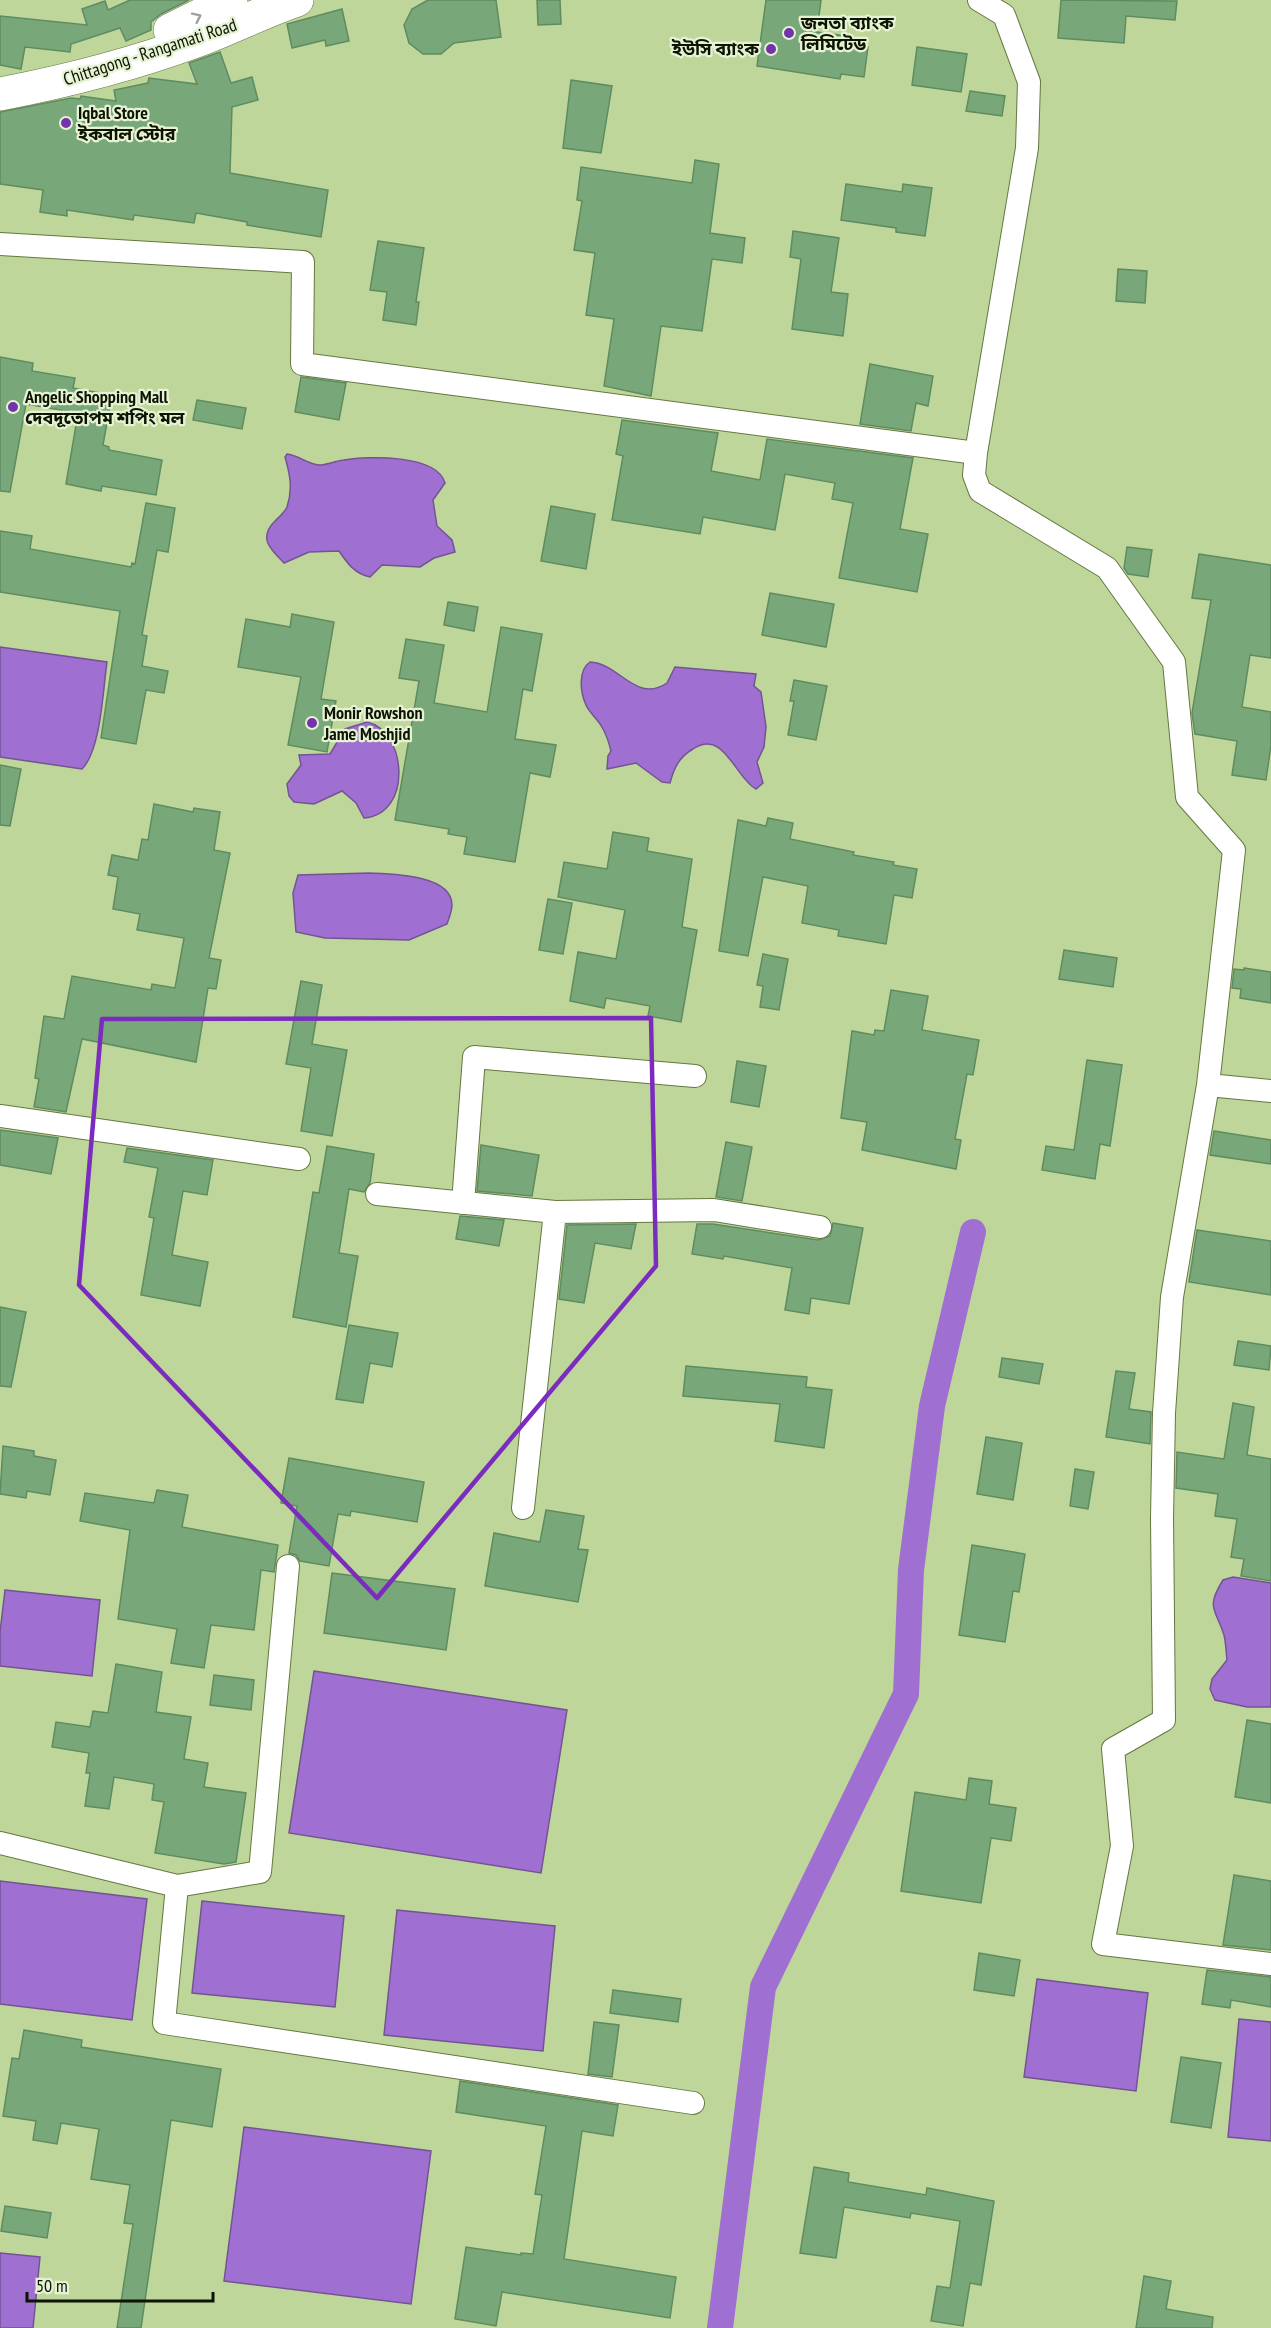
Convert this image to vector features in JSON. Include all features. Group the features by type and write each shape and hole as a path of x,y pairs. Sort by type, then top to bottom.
{"highway":[{"name":"Chittagong - Rangamati Road","path":"0,72 61,64 154,38 231,0"},
{"name":"Chittagong - Rangamati Road","path":"0,94 74,80 128,63 200,40 297,0"}],"street":[{"path":"979,0 1004,15 1029,82 1027,148 974,475 980,491 1107,568 1174,662 1187,797 1234,850 1208,1085 1172,1297 1164,1413 1162,1518 1164,1720 1113,1749 1122,1846 1103,1944 1271,1964"},
{"path":"0,244 303,262 302,364 976,453"},
{"path":"463,1203 474,1057 695,1076"},
{"path":"1208,1085 1271,1091"},
{"path":"0,1116 299,1159"},
{"path":"376,1194 555,1212 714,1210 820,1227"},
{"path":"523,1508 555,1212"},
{"path":"0,1843 177,1886 260,1872 288,1566"},
{"path":"177,1886 164,2023 693,2103"}],"highlighted area":[{"path":"651,1018 656,1266 377,1598 79,1285 102,1019"}],"shaded area":[{"path":"287,454 317,465 341,460 384,458 416,462 429,467 439,474 445,483 433,500 437,526 452,540 455,552 434,558 420,567 382,565 370,577 356,571 339,551 309,552 284,563 268,543 267,533 285,511 289,500 290,482 285,457"},
{"path":"0,647 107,662 97,734 88,760 82,769 0,757"},
{"path":"590,662 600,664 646,689 667,683 675,667 756,674 754,686 761,692 766,727 764,747 757,762 763,783 756,789 721,750 713,745 704,744 693,749 681,759 670,783 662,782 636,763 607,769 608,756 611,751 608,740 582,694 583,670"},
{"path":"367,722 380,729 390,740 397,755 399,772 397,788 391,803 380,813 364,818 356,803 342,791 314,804 294,802 289,796 287,784 301,765 299,755 330,754 345,729"},
{"path":"369,873 404,875 442,887 449,895 452,905 447,924 409,940 325,938 296,932 293,893 298,875"},
{"path":"1233,1577 1271,1583 1271,1707 1247,1707 1215,1700 1210,1689 1212,1679 1227,1660 1224,1635 1214,1609 1214,1597 1223,1580"},
{"path":"5,1590 100,1600 92,1676 0,1666 0,1632"},
{"path":"314,1671 567,1710 541,1873 289,1833"},
{"path":"0,1881 147,1899 132,2020 0,2004"},
{"path":"202,1901 344,1916 335,2007 192,1993"},
{"path":"397,1910 555,1926 543,2051 384,2035"},
{"path":"1037,1979 1148,1993 1136,2091 1024,2077"},
{"path":"1239,2019 1271,2022 1271,2141 1228,2137"},
{"path":"244,2127 431,2151 411,2304 224,2281"},
{"path":"0,2253 40,2257 33,2328 0,2328"}],"building":[{"path":"130,0 189,0 161,14 151,22 151,30 126,41 120,28 71,44 70,52 25,47 21,69 0,65 0,16 87,25 82,9 105,1 108,10"},
{"path":"428,0 496,0 501,37 454,43 441,54 423,54 409,43 404,25 412,9"},
{"path":"537,0 560,0 561,24 538,25"},
{"name":"জনতা ব্যাংক লিমিটেড","path":"766,0 821,0 817,32 846,36 845,44 868,47 864,77 841,74 840,79 757,66"},
{"path":"1061,0 1177,1 1175,20 1126,16 1124,43 1058,38"},
{"path":"342,9 349,41 326,46 325,40 292,48 287,24"},
{"path":"917,47 967,54 961,92 912,85"},
{"path":"220,52 231,83 252,77 258,100 232,107 230,173 328,190 321,237 247,225 247,222 196,213 194,223 134,215 133,220 67,210 67,216 40,212 43,190 0,184 0,112 71,98 80,99 81,96 116,101 114,90 148,83 149,78 197,84 189,63"},
{"path":"571,80 612,86 601,153 563,148"},
{"path":"970,91 1005,96 1002,116 966,111"},
{"path":"695,160 719,164 710,233 745,238 742,263 712,259 702,331 661,326 651,396 604,386 614,319 586,315 595,253 574,250 582,201 577,200 581,167 692,183"},
{"path":"846,184 902,192 903,184 932,188 925,236 896,232 896,228 841,220"},
{"path":"793,231 839,238 831,292 848,294 843,336 792,329 801,259 790,257"},
{"path":"378,241 424,248 416,302 419,302 416,325 383,320 387,292 370,290"},
{"path":"1118,269 1147,271 1145,303 1116,301"},
{"path":"0,357 33,363 32,371 75,378 73,388 112,395 103,445 109,447 109,450 162,460 156,495 102,486 101,491 66,484 78,413 26,404 10,492 0,491"},
{"path":"870,364 933,376 928,406 916,403 911,431 860,424"},
{"path":"301,377 346,383 339,420 295,412"},
{"path":"197,400 246,408 242,429 193,420"},
{"path":"622,420 718,433 711,471 760,480 767,439 913,458 900,529 928,534 917,592 839,578 853,503 832,499 835,483 785,474 775,530 703,517 700,534 612,520 623,456 616,454"},
{"path":"146,503 175,508 168,552 157,550 142,635 147,636 142,666 168,671 164,693 146,690 136,744 101,738 120,611 0,592 0,531 32,536 30,549 131,567 132,563 135,564"},
{"path":"551,506 595,514 586,569 541,561"},
{"path":"1127,547 1152,550 1148,577 1128,574 1124,568"},
{"path":"1199,554 1271,565 1271,658 1250,655 1242,707 1271,712 1271,745 1266,780 1232,775 1237,741 1195,734 1192,713 1211,600 1192,598"},
{"path":"770,593 834,604 826,647 762,635"},
{"path":"448,602 478,607 474,631 444,625"},
{"path":"292,614 334,622 321,699 336,701 327,752 288,745 301,677 238,667 246,619 290,627"},
{"path":"501,627 542,634 532,691 523,689 515,739 556,745 550,777 530,773 515,862 464,854 467,837 448,834 449,829 395,820 419,681 399,678 406,639 444,645 434,703 487,712"},
{"path":"794,680 827,686 816,740 788,735 794,701 790,701"},
{"path":"0,765 21,769 10,826 0,825"},
{"path":"154,804 193,812 194,808 220,812 214,850 230,853 209,958 221,960 216,989 208,988 196,1062 82,1039 66,1112 34,1107 39,1079 35,1078 44,1016 64,1019 72,976 151,990 152,984 175,988 184,938 137,930 140,914 113,909 118,877 108,875 112,855 138,860 142,839 148,840"},
{"path":"768,818 793,823 790,839 854,852 853,855 894,862 893,865 917,869 912,898 894,895 886,944 838,936 839,930 802,923 808,886 763,877 748,956 719,951 738,820 766,826"},
{"path":"613,832 649,838 647,851 692,859 682,927 697,930 681,1022 648,1016 650,1006 606,998 604,1008 570,1001 578,952 616,959 625,910 558,897 564,862 607,869"},
{"path":"548,899 572,903 563,954 539,950"},
{"path":"1064,950 1117,958 1113,987 1059,979"},
{"path":"763,954 788,959 779,1010 760,1007 763,986 757,985"},
{"path":"1244,968 1271,972 1271,1003 1240,998 1241,989 1232,988 1234,969 1244,970"},
{"path":"301,981 322,985 312,1044 347,1050 332,1136 301,1131 311,1068 286,1064"},
{"path":"891,990 928,996 922,1030 979,1040 973,1075 967,1074 955,1139 961,1140 956,1169 862,1150 867,1122 841,1118 852,1031 874,1035 875,1030 884,1031"},
{"path":"1087,1060 1122,1065 1110,1146 1100,1144 1095,1179 1042,1170 1046,1146 1074,1150"},
{"path":"737,1061 766,1066 759,1107 731,1102"},
{"path":"0,1130 58,1138 51,1174 0,1165"},
{"path":"1214,1131 1271,1140 1271,1164 1210,1155"},
{"path":"726,1142 752,1147 742,1201 716,1197"},
{"path":"481,1145 539,1155 532,1196 477,1191"},
{"path":"327,1146 374,1154 370,1183 364,1192 349,1189 339,1253 358,1256 346,1327 293,1317 313,1192 319,1193"},
{"path":"127,1148 213,1160 207,1195 183,1191 172,1255 208,1262 200,1306 141,1295 154,1218 149,1217 158,1168 124,1162"},
{"path":"460,1216 504,1220 499,1246 456,1239"},
{"path":"833,1223 863,1228 849,1304 811,1298 809,1314 785,1310 792,1268 724,1256 723,1259 692,1254 697,1224 713,1224 818,1240 830,1236"},
{"path":"636,1224 631,1249 595,1243 584,1303 559,1299 567,1225"},
{"path":"1197,1230 1271,1241 1271,1295 1189,1282"},
{"path":"0,1307 26,1312 11,1387 0,1386"},
{"path":"349,1325 398,1333 392,1367 370,1363 363,1403 336,1399"},
{"path":"1238,1341 1271,1346 1269,1370 1234,1365"},
{"path":"1002,1358 1043,1364 1039,1384 999,1377"},
{"path":"686,1366 807,1377 806,1387 832,1390 824,1448 775,1441 780,1404 683,1396"},
{"path":"1116,1371 1135,1373 1129,1409 1151,1412 1150,1444 1106,1437"},
{"path":"1233,1403 1254,1407 1247,1455 1271,1459 1271,1581 1241,1576 1244,1559 1231,1557 1237,1519 1215,1516 1218,1494 1176,1488 1177,1452 1224,1459"},
{"path":"986,1437 1022,1443 1013,1500 977,1494"},
{"path":"3,1446 34,1451 34,1456 56,1460 50,1495 27,1491 26,1498 0,1494"},
{"path":"289,1458 424,1482 417,1522 351,1511 350,1516 338,1514 329,1566 300,1561 296,1555 289,1553 297,1506 281,1503"},
{"path":"1075,1469 1094,1472 1088,1509 1070,1506"},
{"path":"157,1490 188,1495 182,1527 278,1545 274,1572 261,1570 254,1630 211,1625 204,1668 171,1663 177,1629 118,1619 130,1530 80,1521 85,1493 154,1503"},
{"path":"546,1510 584,1516 578,1549 588,1550 578,1602 485,1586 494,1533 540,1542"},
{"path":"972,1545 1025,1554 1019,1592 1013,1591 1005,1642 959,1635"},
{"path":"332,1573 455,1589 446,1650 324,1633"},
{"path":"116,1664 162,1672 156,1712 191,1717 184,1759 208,1763 204,1787 246,1793 236,1862 224,1864 155,1853 164,1802 152,1800 154,1784 114,1777 109,1809 85,1806 90,1773 86,1773 89,1753 52,1747 56,1722 90,1727 93,1711 108,1713"},
{"path":"214,1675 254,1680 251,1710 210,1705"},
{"path":"1247,1720 1271,1724 1271,1803 1235,1797"},
{"path":"969,1778 992,1781 989,1804 1016,1808 1011,1841 991,1838 981,1903 901,1891 915,1792 966,1800"},
{"path":"1234,1875 1271,1881 1271,1950 1223,1945"},
{"path":"979,1953 1020,1960 1014,1996 974,1990"},
{"path":"1207,1970 1271,1977 1271,2007 1231,2000 1230,2008 1202,2004"},
{"path":"613,1990 681,1999 678,2022 610,2013"},
{"path":"594,2022 619,2025 612,2077 588,2074"},
{"path":"24,2030 82,2040 81,2047 221,2069 212,2127 171,2120 141,2328 117,2328 133,2224 124,2223 130,2185 91,2179 99,2129 61,2123 57,2144 33,2140 36,2121 3,2116 12,2058 19,2059"},
{"path":"1181,2057 1221,2063 1211,2128 1171,2122"},
{"path":"460,2081 618,2105 613,2136 582,2131 564,2259 676,2277 670,2318 502,2292 496,2326 455,2319 466,2247 521,2255 521,2253 533,2254 542,2195 535,2194 546,2126 456,2112"},
{"path":"814,2167 849,2173 848,2182 926,2195 927,2188 994,2201 981,2285 970,2283 963,2326 931,2321 937,2286 950,2288 960,2221 911,2213 910,2218 844,2207 836,2258 800,2253"},
{"path":"5,2206 51,2213 47,2238 1,2231"},
{"path":"1144,2276 1171,2281 1166,2309 1213,2317 1212,2328 1136,2328"}],"waterway":[{"path":"720,2328 763,1987 906,1694 911,1570 932,1406 973,1232"}],"place":[{"name":"জনতা ব্যাংক লিমিটেড","path":"789,33"},
{"name":"ইউসি ব্যাংক","path":"771,49"},
{"name":"Iqbal Store ইকবাল স্টোর","path":"66,123"},
{"name":"Angelic Shopping Mall দেবদূতোপম শপিং মল","path":"13,407"},
{"name":"Monir Rowshon Jame Moshjid","path":"312,723"}]}
